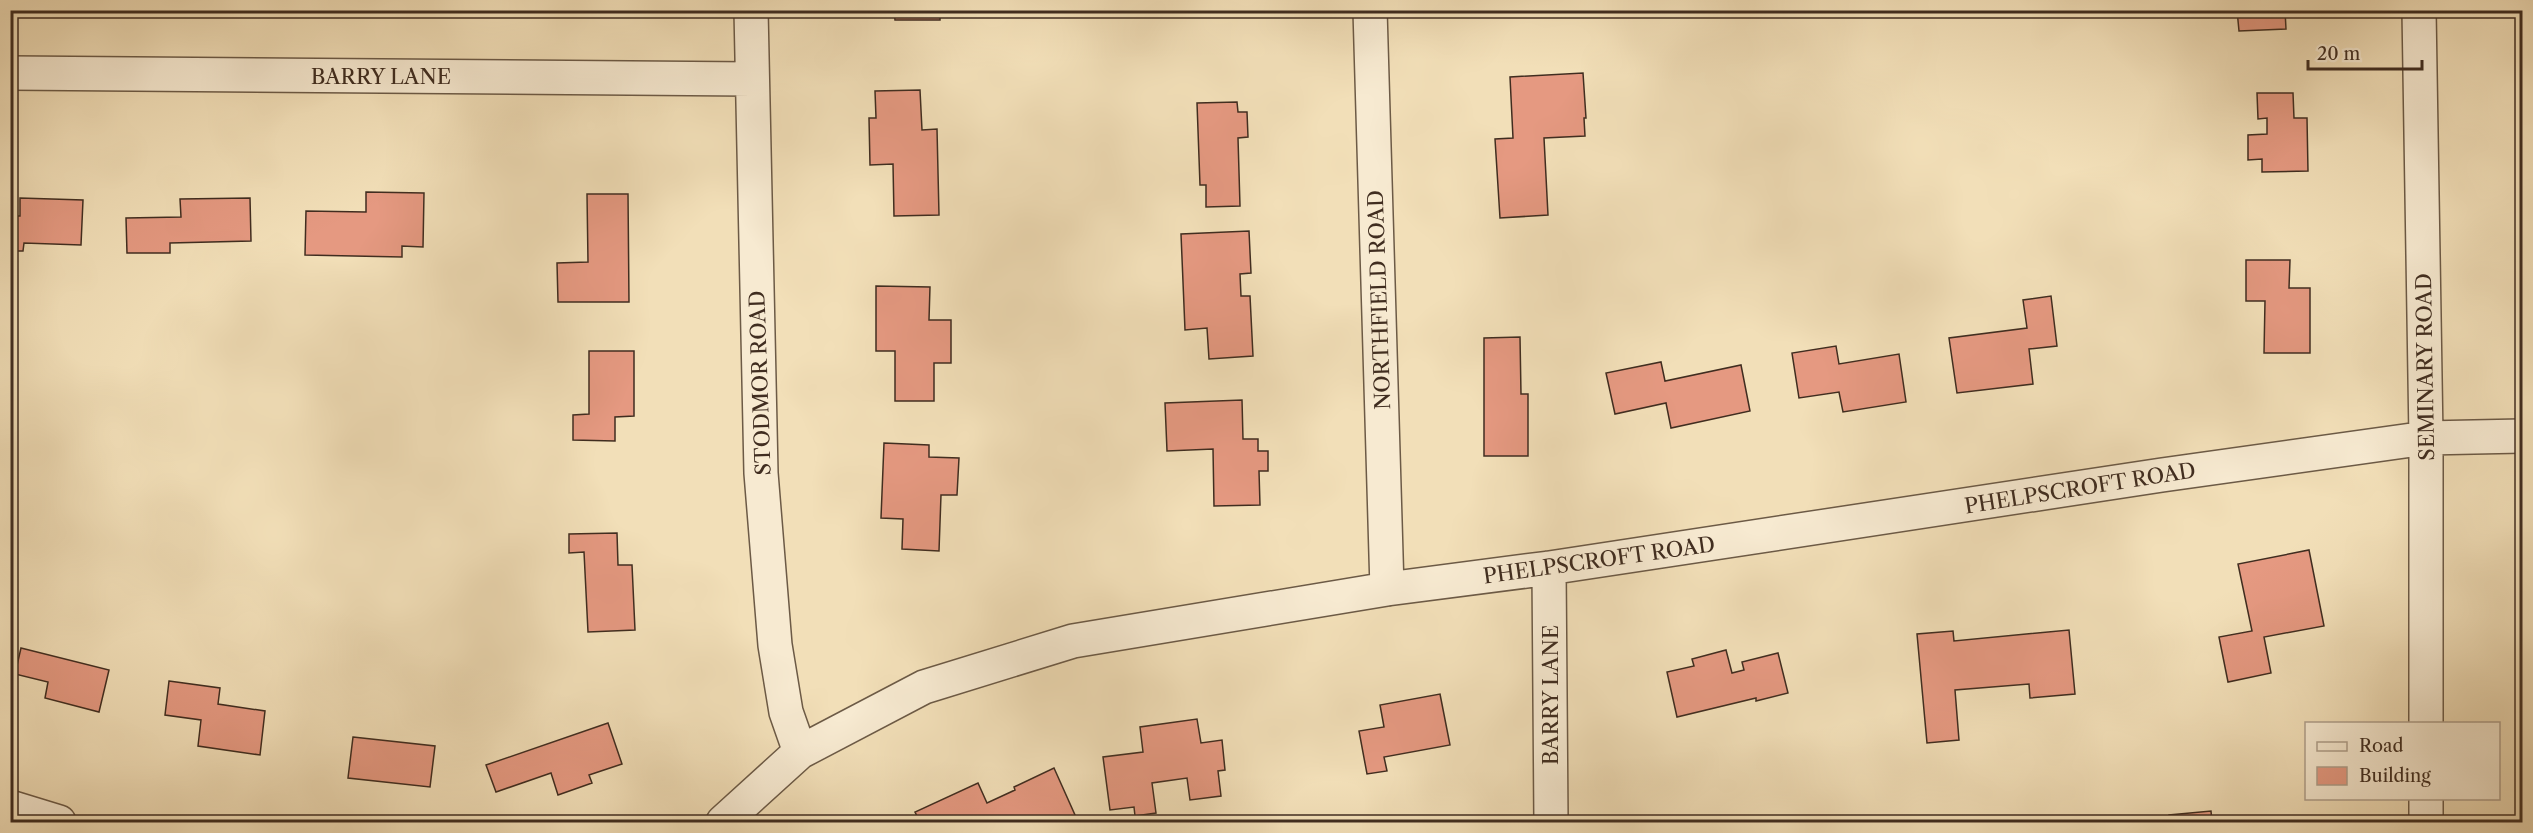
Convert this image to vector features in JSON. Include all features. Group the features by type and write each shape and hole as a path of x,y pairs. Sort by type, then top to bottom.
{"street":[{"name":"STODMOR ROAD","path":"751,10 762,472 775,645 786,712 800,752"},
{"name":"NORTHFIELD ROAD","path":"1370,10 1387,589"},
{"name":"SEMINARY ROAD","path":"2419,10 2426,438 2426,722"},
{"name":"BARRY LANE","path":"10,73 751,79"},
{"name":"PHELPSCROFT ROAD","path":"723,822 800,752 924,687 1073,641 1387,589 1549,568 2162,475 2426,438 2523,435"},
{"name":"BARRY LANE","path":"1549,568 1551,822"},
{"path":"2426,800 2426,822"},
{"path":"10,807 59,822"}],"building":[{"path":"894,10 940,10 940,20 895,20"},
{"path":"2237,10 2285,10 2286,29 2239,31"},
{"path":"1583,73 1585,136 1544,138 1548,215 1500,218 1495,139 1513,138 1510,77"},
{"path":"920,90 922,130 937,129 939,215 894,216 893,164 870,165 869,118 876,118 875,91"},
{"path":"2257,93 2293,93 2294,118 2307,118 2308,171 2262,172 2262,159 2248,160 2248,135 2267,134 2267,118 2258,119"},
{"path":"1237,102 1238,112 1247,112 1248,137 1238,138 1240,206 1206,207 1206,185 1200,185 1197,103"},
{"path":"366,192 424,193 423,247 402,246 402,257 305,255 306,211 366,212"},
{"path":"587,194 628,194 629,302 558,302 557,263 588,262"},
{"path":"20,198 83,200 81,245 24,243 23,251 10,251 10,216 20,216"},
{"path":"250,198 251,241 170,243 170,253 127,253 126,218 181,217 180,199"},
{"path":"1249,231 1251,273 1240,274 1241,296 1250,296 1253,356 1209,359 1207,328 1185,330 1181,234"},
{"path":"2246,260 2290,260 2289,288 2310,288 2310,353 2264,353 2265,301 2246,301"},
{"path":"876,286 930,287 929,320 951,320 951,363 934,363 934,401 895,401 895,351 876,351"},
{"path":"2051,296 2057,346 2029,349 2033,384 1957,393 1949,338 2027,328 2023,300"},
{"path":"1520,337 1521,394 1528,394 1528,456 1484,456 1484,338"},
{"path":"1836,346 1839,364 1899,354 1906,402 1843,412 1839,392 1799,398 1792,353"},
{"path":"589,351 634,351 634,416 615,417 615,441 573,440 573,415 589,414"},
{"path":"1661,362 1665,381 1741,365 1750,411 1671,428 1666,403 1615,414 1606,373"},
{"path":"1242,400 1243,439 1258,439 1258,451 1268,451 1268,471 1259,471 1260,505 1214,506 1213,449 1167,451 1165,403"},
{"path":"884,443 929,445 929,457 959,458 957,495 941,495 939,551 902,549 903,519 881,518"},
{"path":"617,533 618,565 632,565 635,630 588,632 584,552 569,553 569,534"},
{"path":"2309,550 2324,626 2264,637 2271,673 2228,682 2219,637 2252,631 2238,564"},
{"path":"2069,630 2075,694 2030,698 2029,684 1955,690 1959,740 1927,743 1917,634 1953,631 1954,641"},
{"path":"21,648 109,670 99,712 45,698 48,682 15,674"},
{"path":"1726,650 1732,673 1744,670 1742,662 1778,653 1788,693 1756,701 1756,698 1677,717 1667,672 1694,666 1692,659"},
{"path":"169,681 220,688 218,704 265,711 260,755 198,746 201,720 165,715"},
{"path":"1440,694 1450,745 1384,757 1387,771 1367,774 1359,731 1384,727 1380,705"},
{"path":"1197,719 1201,743 1222,740 1225,770 1218,771 1221,796 1190,800 1187,778 1152,783 1156,813 1135,816 1134,807 1110,810 1103,757 1143,752 1140,727"},
{"path":"608,723 622,764 589,775 592,783 558,795 551,773 496,792 486,765"},
{"path":"353,737 435,746 430,787 348,778"},
{"path":"1054,768 1075,815 1063,822 920,822 915,812 978,783 987,803"},
{"path":"2211,811 2212,822 2169,822 2169,815"},
{"path":"1705,818 1705,822 1662,821"}]}
